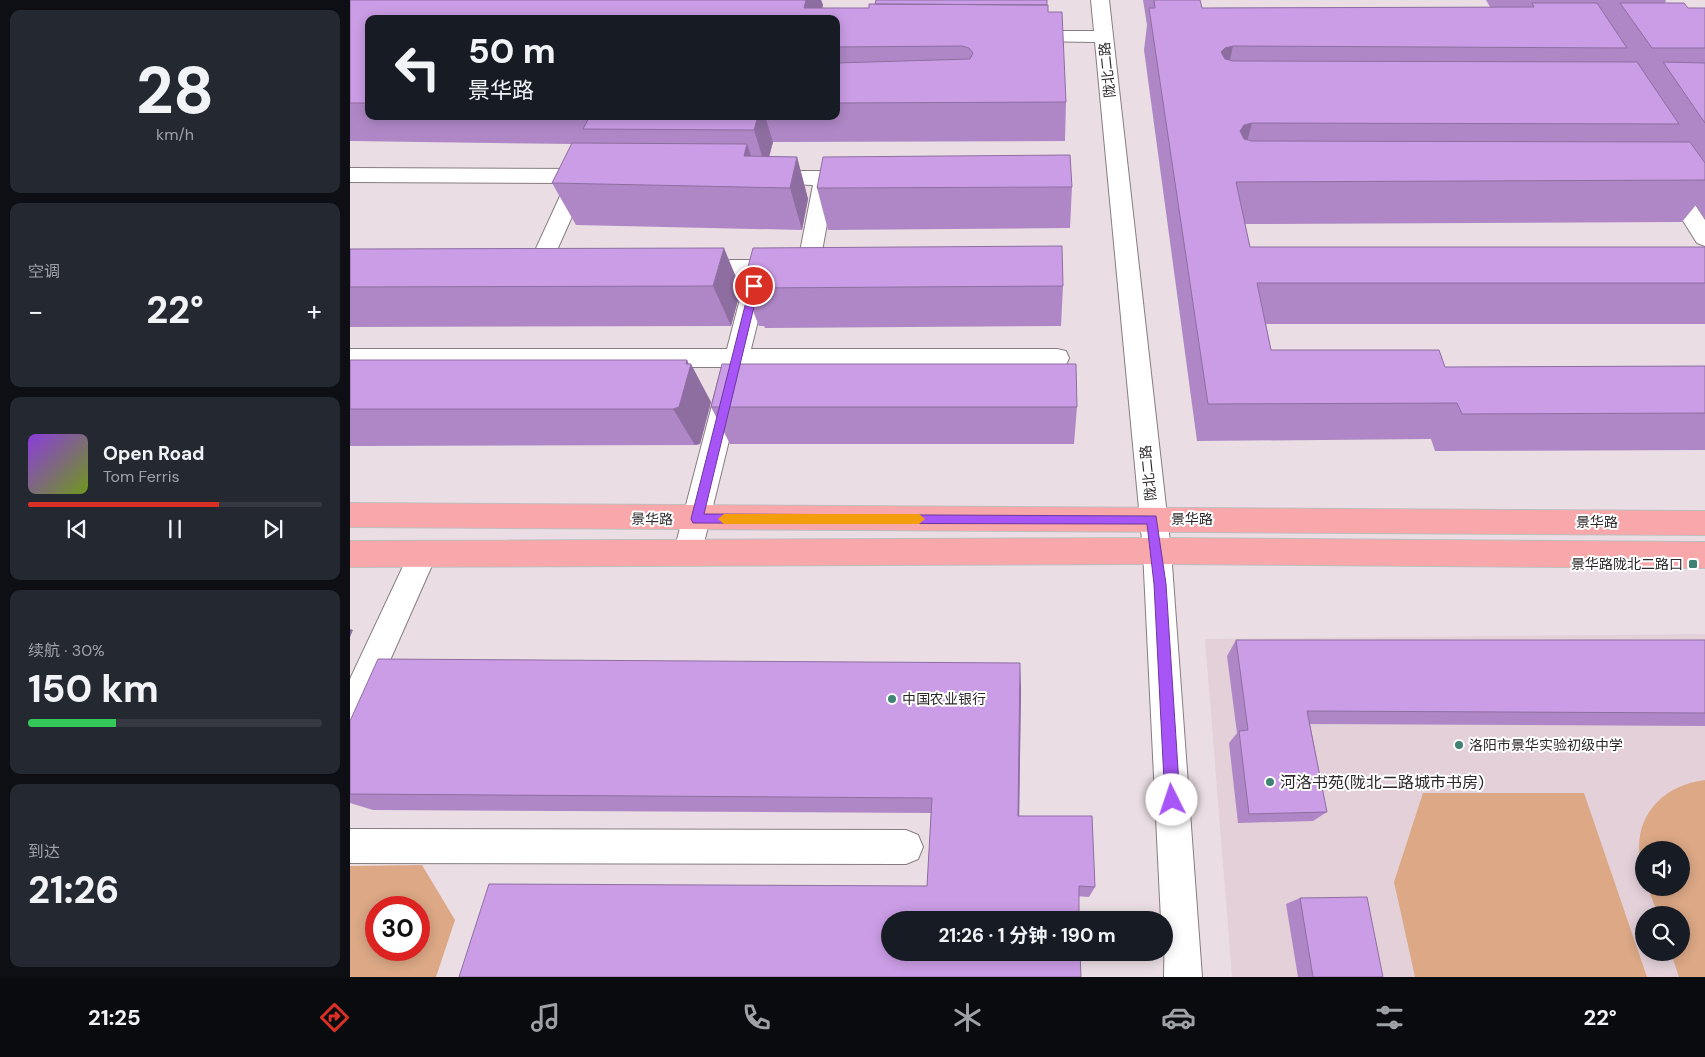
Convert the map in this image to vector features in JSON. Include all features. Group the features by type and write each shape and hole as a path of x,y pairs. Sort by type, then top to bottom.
{"main road":[{"name":"景华路","path":"350,515 697,519 1152,519 1705,523"},
{"path":"350,554 688,551 1157,551 1705,555"}],"street":[{"name":"陇北二路","path":"1100,0 1152,519 1157,551 1183,977"},
{"path":"1005,36 1103,36"},
{"path":"1664,173 1705,238"},
{"path":"350,175 610,176"},
{"path":"538,268 580,176"},
{"path":"746,177 872,178"},
{"path":"673,268 818,268 825,178"},
{"path":"688,551 759,268"},
{"path":"353,362 736,358 1058,358"},
{"path":"350,715 422,554"},
{"path":"350,846 906,847"}],"shaded area":[{"name":"洛阳市景华实验初级中学","path":"1705,634 1705,977 1232,977 1205,639"},
{"path":"1705,780 1705,977 1679,977 1674,961 1690,961 1690,906 1655,906 1651,896 1690,896 1690,841 1639,841 1643,825 1650,811 1672,790"},
{"path":"1423,793 1584,793 1635,942 1635,961 1642,961 1647,977 1415,977 1394,882"},
{"path":"422,865 455,920 436,977 350,977 350,866"}],"building":[{"path":"350,0 806,0 804,8 869,8 869,4 1048,5 1048,12 1062,12 1066,102 840,103 840,63 970,59 973,53 969,48 962,46 840,47 840,15 365,15 365,103 350,103"},
{"path":"876,0 1047,0 1047,5 875,4"},
{"path":"1154,0 1200,0 1202,8 1534,7 1532,3 1597,3 1627,48 1233,46 1225,48 1221,52 1225,59 1233,61 1637,62 1679,124 1252,123 1244,125 1240,131 1244,139 1252,141 1690,142 1705,163 1705,180 1236,182 1250,247 1705,247 1705,283 1257,283 1271,350 1439,350 1445,367 1705,366 1705,413 1462,414 1457,403 1208,404 1149,8 1155,8"},
{"path":"1620,3 1684,3 1688,8 1705,8 1705,48 1652,48"},
{"path":"1663,62 1705,63 1705,123"},
{"path":"588,120 757,120 754,130 583,129"},
{"path":"572,143 747,144 744,156 797,157 790,188 552,183"},
{"path":"1070,155 1072,187 817,188 823,157"},
{"path":"1062,246 1063,286 749,288 750,286 743,286 753,248"},
{"path":"724,248 713,286 350,287 350,249"},
{"path":"350,360 687,360 686,364 691,364 679,407 673,409 350,409"},
{"path":"722,364 1076,364 1077,407 711,407"},
{"path":"1236,640 1705,640 1705,713 1307,711 1327,812 1249,814 1239,731 1248,730"},
{"path":"378,659 1020,663 1018,816 1092,816 1095,887 1079,886 1079,911 881,911 881,961 1080,961 1081,977 459,977 489,884 927,886 932,798 350,794 350,721"},
{"path":"1367,897 1383,977 1313,977 1300,898"}],"slow traffic":[{"path":"724,519 919,519"}],"place":[{"name":"景华路陇北二路口","path":"1693,564"},
{"name":"中国农业银行","path":"892,699"},
{"name":"洛阳市景华实验初级中学","path":"1459,745"},
{"name":"河洛书苑(陇北二路城市书房)","path":"1270,782"}],"route":[{"path":"754,286 697,519 1152,519 1160,584 1172,800"}]}
